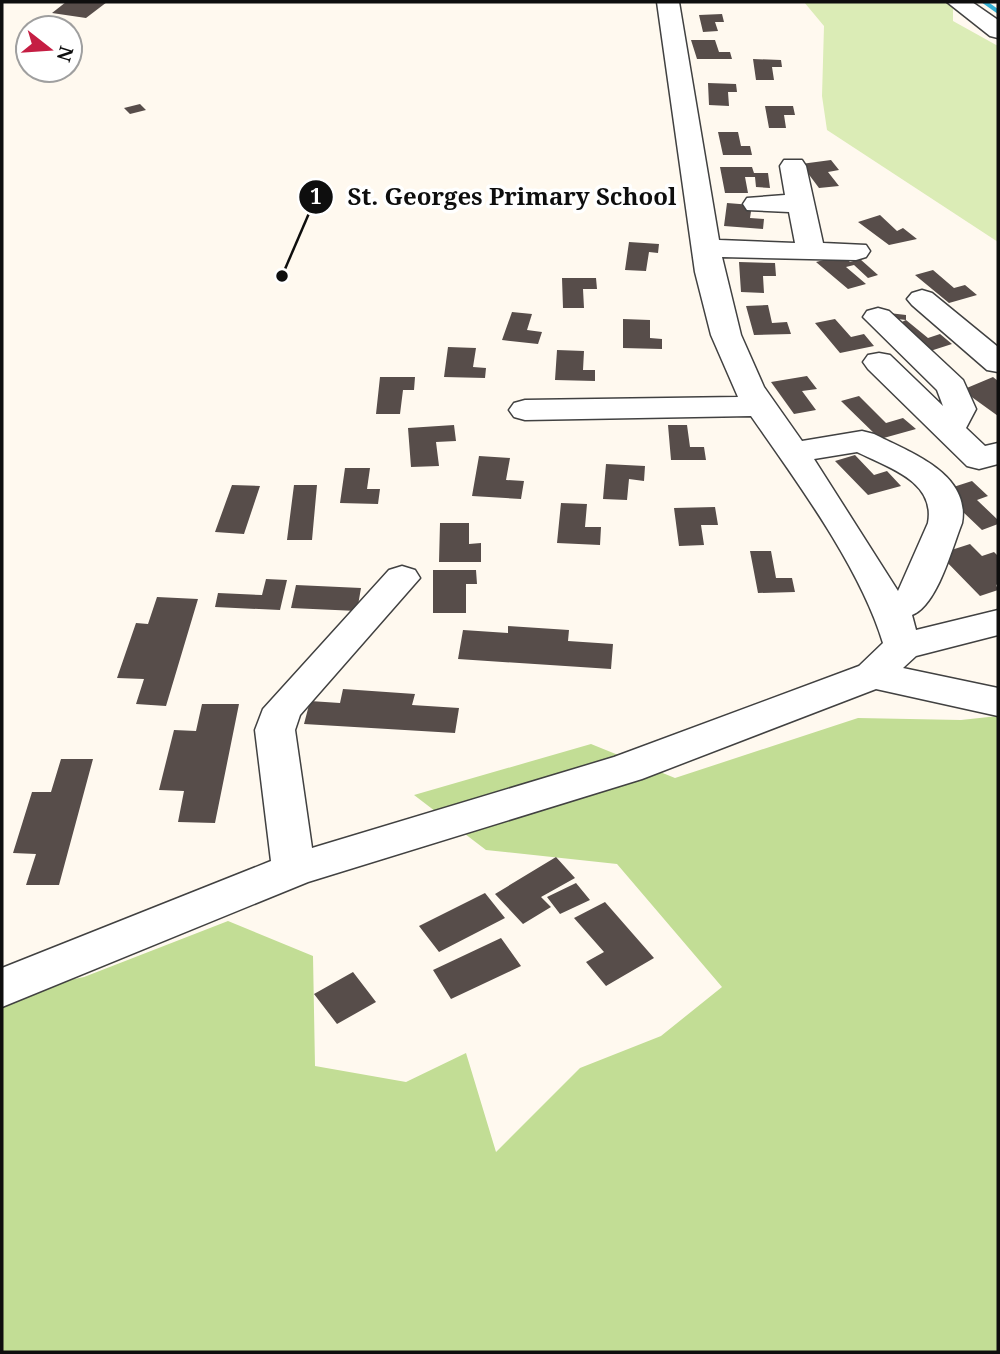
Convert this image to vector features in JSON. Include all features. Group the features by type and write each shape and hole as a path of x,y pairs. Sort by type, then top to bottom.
{"street":[{"path":"668,2 707,248 726,335 748,388 793,452 891,609 903,646"},
{"path":"958,2 998,30"},
{"path":"793,166 811,252"},
{"path":"757,204 801,203"},
{"path":"707,248 856,251"},
{"path":"922,299 998,363"},
{"path":"878,317 952,387 960,409 950,428"},
{"path":"879,362 950,428 992,462"},
{"path":"525,410 761,406"},
{"path":"793,452 862,441 928,475 944,500 945,523 914,597 909,603 891,609"},
{"path":"928,475 992,462"},
{"path":"294,870 275,730 282,709 402,578"},
{"path":"2,988 294,870 628,768 873,675 903,646 998,623"},
{"path":"873,675 998,702"}],"green space":[{"path":"804,2 953,2 953,21 998,46 998,242 827,130 822,96 824,26"},
{"path":"998,716 998,1352 2,1352 2,994 84,977 228,921 313,956 315,1066 406,1082 466,1053 496,1152 580,1068 661,1036 722,987 617,864 486,850 414,795 591,744 675,778 858,718 961,720"}],"building":[{"path":"66,2 107,2 86,18 84,14 52,13"},
{"path":"722,14 724,22 715,22 718,31 703,32 699,15"},
{"path":"691,40 715,40 719,52 730,52 732,59 697,59"},
{"path":"753,59 781,60 782,67 772,67 774,80 756,80"},
{"path":"708,83 736,84 737,92 728,92 729,106 709,105"},
{"path":"140,104 146,110 130,114 124,108"},
{"path":"765,106 793,106 795,115 784,115 786,128 769,128"},
{"path":"718,132 738,132 741,146 750,146 752,155 723,155"},
{"path":"831,160 839,170 828,172 839,186 819,188 801,164"},
{"path":"720,167 752,167 754,173 768,173 770,188 756,187 755,177 745,177 748,193 725,193"},
{"path":"727,203 752,205 750,218 764,219 763,229 724,226"},
{"path":"880,215 897,231 903,228 917,239 889,245 858,222"},
{"path":"629,242 659,244 658,253 649,252 646,271 625,270"},
{"path":"842,255 850,262 860,259 878,275 868,278 854,265 846,267 866,284 848,289 816,262"},
{"path":"739,262 775,263 776,276 763,276 764,293 741,292"},
{"path":"933,270 954,288 965,285 977,295 949,303 915,275"},
{"path":"562,278 596,278 597,289 583,289 584,308 563,308"},
{"path":"768,305 772,323 787,322 791,334 754,335 746,306"},
{"path":"512,312 532,314 527,330 542,332 538,344 502,340"},
{"path":"889,313 906,315 906,320 888,318"},
{"path":"623,319 650,320 650,338 662,339 662,349 623,348"},
{"path":"835,319 851,337 864,334 874,346 840,353 815,323"},
{"path":"906,320 928,338 940,334 952,344 924,353 891,327"},
{"path":"448,347 476,348 473,367 486,368 485,378 444,377"},
{"path":"557,350 584,351 583,370 595,370 595,381 555,380"},
{"path":"807,376 817,389 802,391 816,410 794,414 771,382"},
{"path":"380,377 415,377 414,390 403,390 400,414 376,414"},
{"path":"993,377 998,381 998,416 962,390"},
{"path":"859,396 886,423 903,418 916,429 880,439 841,401"},
{"path":"454,425 456,441 436,442 439,466 411,467 408,428"},
{"path":"668,425 687,425 690,447 704,447 706,460 671,460"},
{"path":"855,455 874,475 887,471 901,486 868,495 835,461"},
{"path":"479,456 510,458 506,480 524,481 521,499 472,496"},
{"path":"606,464 645,466 644,481 629,479 627,500 603,499"},
{"path":"345,468 370,468 367,489 380,489 378,504 340,503"},
{"path":"972,481 988,496 977,500 998,520 998,524 982,530 941,491"},
{"path":"232,485 260,486 244,534 215,532"},
{"path":"294,485 317,485 312,540 287,540"},
{"path":"561,503 587,504 585,527 601,527 600,545 557,543"},
{"path":"715,507 718,525 701,525 704,545 679,546 674,508"},
{"path":"440,523 469,523 469,544 481,543 481,562 439,562"},
{"path":"970,544 982,556 994,552 998,556 998,590 980,596 939,554"},
{"path":"750,551 771,551 776,578 792,578 795,592 758,593"},
{"path":"433,570 476,570 477,584 466,584 466,613 433,613"},
{"path":"266,579 287,580 280,610 215,607 218,593 262,595"},
{"path":"296,585 361,588 357,611 291,608"},
{"path":"157,597 198,599 166,706 136,704 144,679 117,678 136,623 148,624"},
{"path":"508,626 569,630 568,641 613,644 611,669 458,659 463,630 508,633"},
{"path":"343,689 415,694 412,705 459,708 455,733 304,724 310,701 340,703"},
{"path":"202,704 239,704 215,823 178,822 184,791 159,790 174,730 196,731"},
{"path":"61,759 93,759 59,885 26,885 36,854 13,853 32,792 51,792"},
{"path":"556,857 575,878 541,897 551,907 523,924 495,894"},
{"path":"576,883 590,900 560,914 547,897"},
{"path":"485,893 505,918 439,952 419,926"},
{"path":"605,902 654,958 606,986 586,962 604,952 574,918"},
{"path":"501,938 521,966 451,999 433,970"},
{"path":"353,972 376,1002 337,1024 314,994"}],"waterway":[{"path":"984,2 998,12"}],"place":[{"name":"St. Georges Primary School","path":"282,276"}]}
